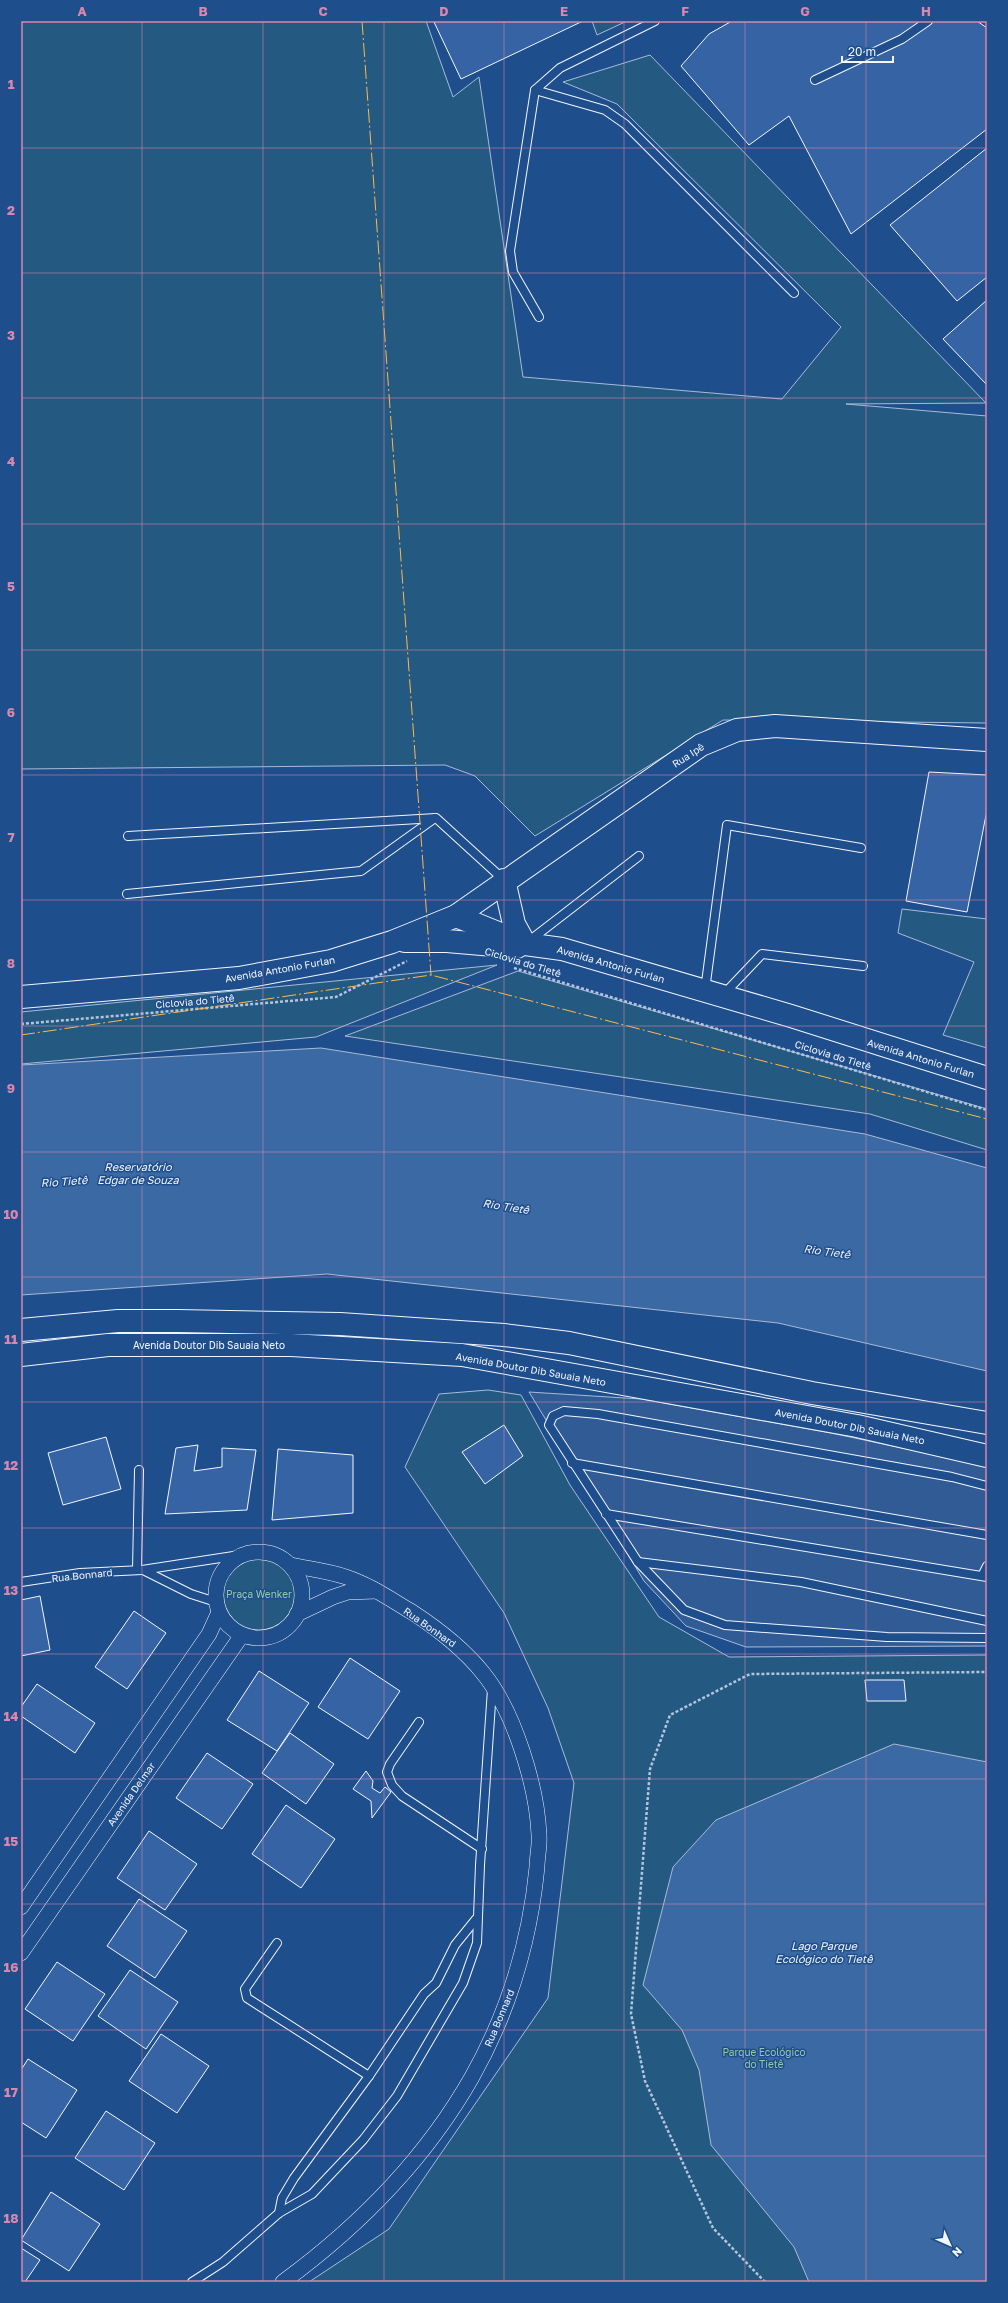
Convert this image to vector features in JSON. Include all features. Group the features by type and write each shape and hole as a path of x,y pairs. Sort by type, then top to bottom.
{"main road":[{"name":"Rua Ipê","path":"456,916 504,880 701,745 737,730 775,726 987,740"},
{"path":"504,880 514,924 525,944"},
{"name":"Avenida Antonio Furlan","path":"21,997 239,978 331,961 392,942 456,916 525,944 562,949 714,993 987,1078"},
{"path":"392,942 447,941 479,945 562,949"},
{"path":"21,1330 118,1321 178,1321 340,1324 504,1335 569,1343 812,1393 987,1423"},
{"name":"Avenida Doutor Dib Sauaia Neto","path":"21,1355 108,1345 291,1345 462,1355 857,1426 987,1456"}],"street":[{"path":"21,1907 209,1634 217,1607 216,1588 220,1575 229,1564 240,1556 253,1552 267,1552 280,1556 291,1565 298,1576 302,1588 302,1601 298,1614 290,1624 274,1635 254,1638 242,1635 232,1629 217,1607"},
{"name":"Rua Bonhard","path":"291,1565 343,1576 378,1591 431,1625 460,1648 492,1687"},
{"path":"298,1614 333,1597 348,1592 378,1591"},
{"name":"Avenida Delmar","path":"21,1953 242,1635"},
{"name":"Rua Bonnard","path":"283,2282 307,2264 376,2203 430,2141 472,2077 494,2032 512,1985 534,1896 539,1836 533,1790 520,1740 492,1687"}],"lane":[{"path":"539,317 513,272 510,251 535,90 560,68 656,21"},
{"path":"815,80 902,39 928,21"},
{"path":"535,90 605,110 625,124 794,293"},
{"path":"128,836 436,818 504,880"},
{"path":"127,894 361,871 436,818"},
{"path":"714,993 727,825 861,848"},
{"path":"525,944 639,856"},
{"path":"714,993 762,954 863,966"},
{"path":"987,1486 952,1477 598,1414 564,1411 553,1416 549,1425 572,1463 638,1562 684,1610 725,1625 887,1637 987,1638"},
{"path":"572,1463 987,1535"},
{"path":"139,1470 140,1570"},
{"path":"606,1514 985,1577 987,1566"},
{"name":"Rua Bonnard","path":"21,1582 80,1573 140,1570 240,1556"},
{"path":"638,1562 801,1582 987,1621"},
{"name":"Rua Bonnard","path":"140,1570 217,1607"},
{"path":"192,2282 223,2262 279,2213 312,2194 363,2140 397,2096 463,1983 477,1943 476,1919 492,1687"},
{"path":"420,1722 390,1764 387,1772 392,1785 402,1796 482,1849"},
{"path":"279,2213 282,2198 294,2178 369,2076 424,1994 436,1983 455,1945 476,1919"},
{"path":"277,1943 245,1990 247,1998 369,2076"}],"path":[{"name":"Ciclovia do Tietê","path":"21,1024 336,997 406,961 414,961"},
{"name":"Ciclovia do Tietê","path":"511,967 987,1110"},
{"path":"765,2282 713,2228 645,2081 631,2014 650,1769 670,1715 750,1674 987,1672"}],"green space":[{"path":"21,21 426,21 453,97 479,77 523,377 782,399 841,327 617,104 563,82 650,55 986,403 846,404 987,416 987,723 723,720 535,836 475,776 445,765 21,769"},
{"path":"592,21 627,21 597,35"},
{"path":"902,909 987,919 987,1048 943,1035 974,962 898,933"},
{"path":"497,965 316,1037 21,1064 21,1012"},
{"path":"518,971 987,1109 987,1150 870,1114 345,1036"},
{"name":"Parque Ecológico do Tietê","path":"488,1390 521,1395 570,1485 659,1617 729,1657 987,1655 987,2282 309,2282 389,2229 548,1998 574,1783 548,1708 504,1613 405,1467 439,1394"},
{"name":"Praça Wenker","path":"252,1558 266,1558 285,1568 295,1587 295,1601 285,1620 266,1630 252,1630 233,1620 223,1601 223,1587 233,1568"}],"shaded area":[{"path":"529,1392 641,1399 831,1433 987,1466 987,1646 746,1647 686,1626 644,1581"}],"water":[{"name":"Reservatório Edgar de Souza","path":"321,1048 865,1134 987,1168 987,1371 778,1323 327,1274 21,1295 21,1065"},
{"name":"Lago Parque Ecológico do Tietê","path":"894,1744 987,1762 987,2282 809,2282 794,2247 711,2145 699,2070 682,2030 643,1985 673,1867 716,1820"}],"building":[{"path":"583,21 461,79 434,22"},
{"path":"732,21 977,21 987,28 987,129 851,234 789,116 749,145 681,66 709,34"},
{"path":"987,148 987,277 957,301 890,225"},
{"path":"987,300 987,384 986,384 943,339"},
{"path":"929,772 987,775 987,810 967,912 906,901"},
{"path":"504,1425 523,1456 485,1484 462,1452"},
{"path":"106,1437 121,1489 63,1505 48,1453"},
{"path":"198,1445 194,1471 222,1467 222,1448 256,1450 247,1510 165,1514 176,1448"},
{"path":"278,1449 353,1455 353,1513 272,1520"},
{"path":"40,1596 50,1650 21,1656 21,1600"},
{"path":"134,1611 166,1633 127,1689 95,1667"},
{"path":"350,1658 400,1691 368,1739 318,1707"},
{"path":"259,1671 309,1703 277,1751 227,1720"},
{"path":"865,1680 904,1680 906,1701 867,1701"},
{"path":"37,1684 95,1723 75,1753 21,1716 21,1707"},
{"path":"290,1733 334,1764 306,1804 262,1773"},
{"path":"207,1753 253,1784 222,1829 176,1798"},
{"path":"366,1771 373,1781 372,1788 380,1793 385,1787 391,1792 372,1818 371,1801 353,1789"},
{"path":"286,1805 335,1839 301,1888 252,1854"},
{"path":"149,1831 197,1864 165,1910 117,1878"},
{"path":"139,1899 187,1931 155,1978 107,1946"},
{"path":"57,1962 105,1994 73,2041 25,2009"},
{"path":"130,1970 178,2002 146,2049 98,2016"},
{"path":"161,2034 209,2066 177,2113 129,2081"},
{"path":"28,2059 77,2090 46,2138 21,2122 21,2070"},
{"path":"106,2111 155,2143 124,2190 75,2158"},
{"path":"51,2192 100,2224 69,2271 21,2240"},
{"path":"21,2248 40,2260 25,2282 21,2282"}],"power":[{"path":"362,21 431,975"},
{"path":"21,1035 431,975 987,1119"}],"water label":[{"name":"Rio Tietê","path":"64,1181"},
{"name":"Rio Tietê","path":"506,1206"},
{"name":"Rio Tietê","path":"827,1251"}]}
